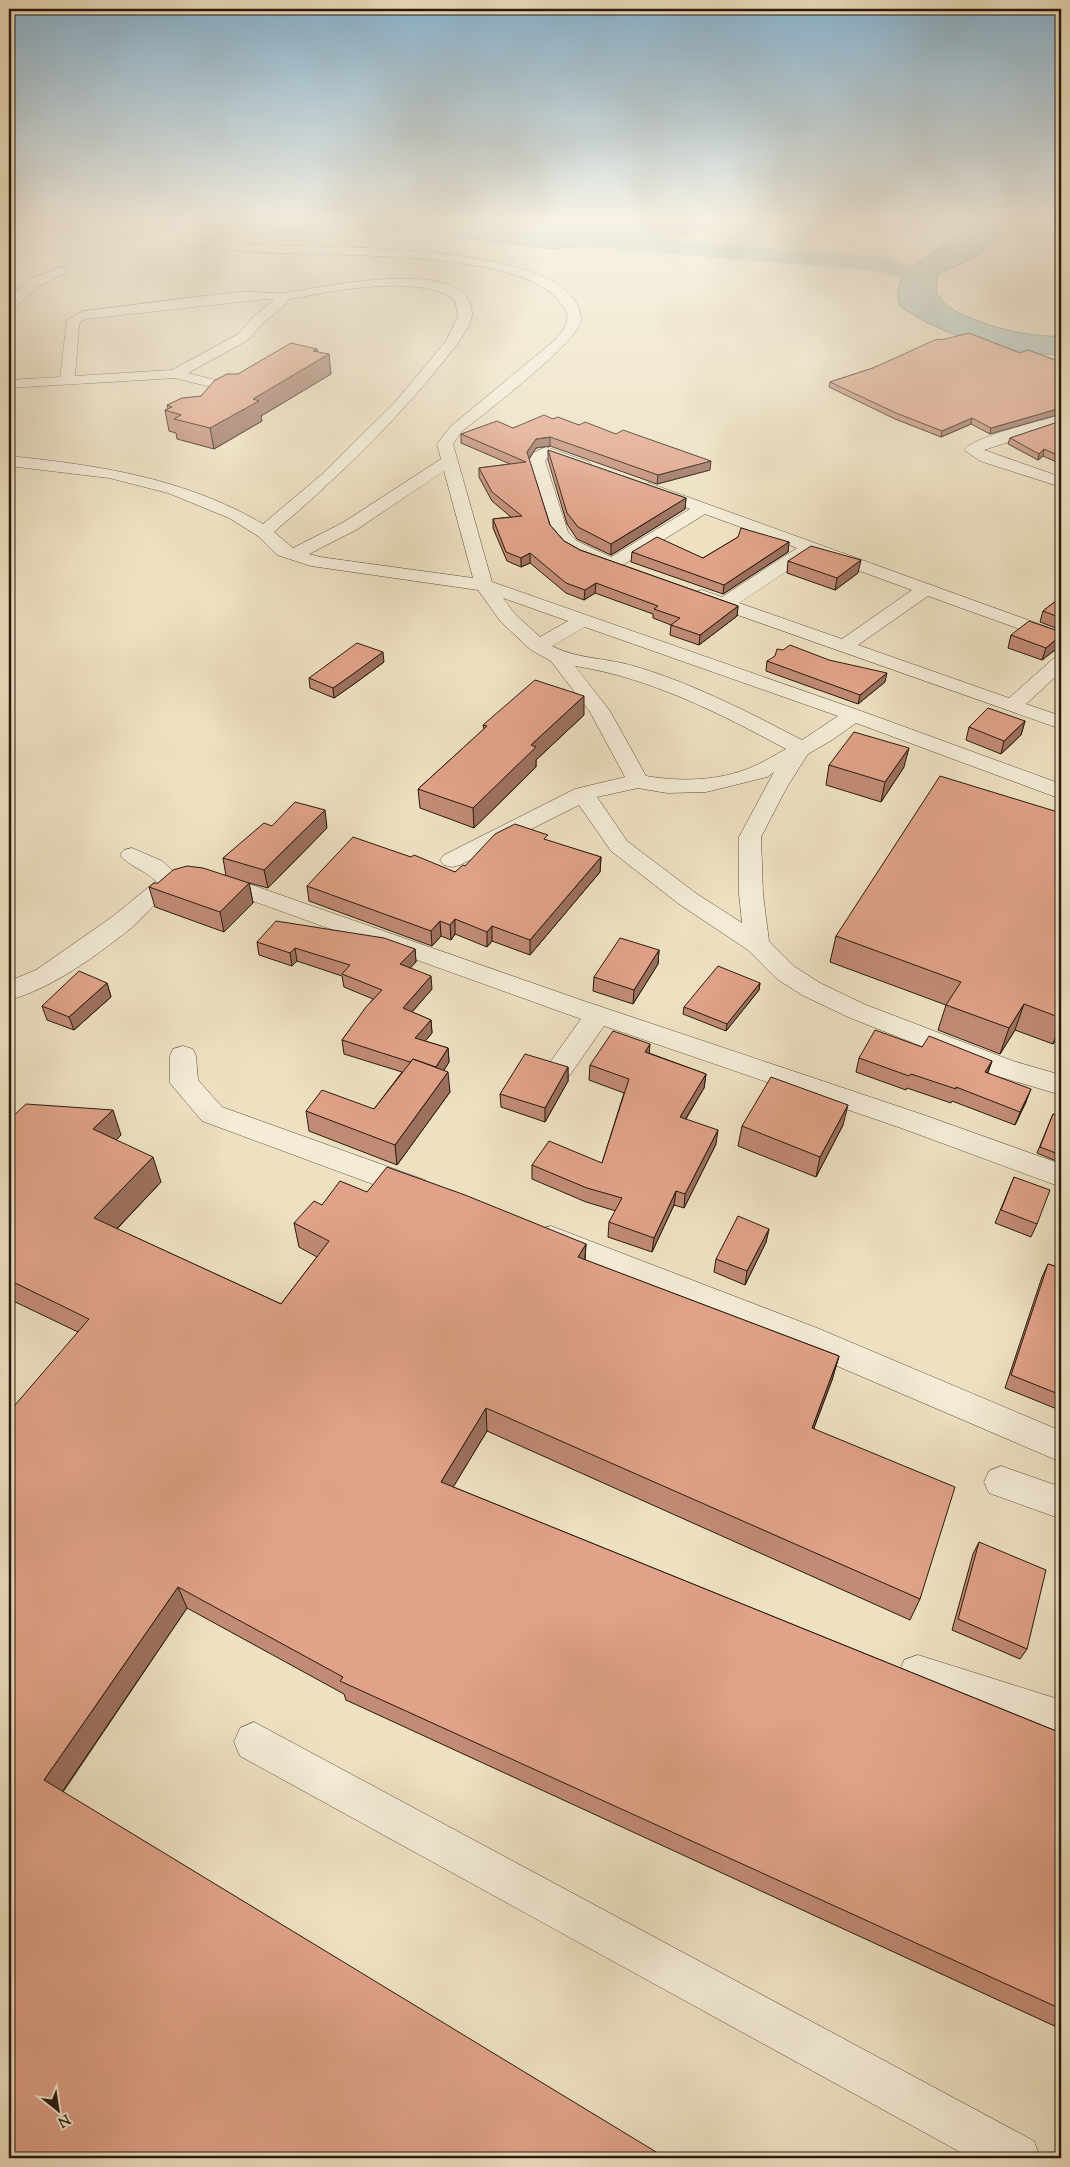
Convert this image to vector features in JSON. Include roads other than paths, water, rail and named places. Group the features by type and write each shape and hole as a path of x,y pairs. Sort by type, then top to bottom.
{"street":[{"path":"67,379 73,322"},
{"path":"180,376 244,337 256,322"},
{"path":"264,532 327,478 400,405 452,342 462,322"},
{"path":"573,322 573,328 560,342 456,429 445,444 484,585 508,618 538,646 558,657 624,670 652,680 744,718 801,748"},
{"path":"179,394 180,376"},
{"path":"9,384 67,379 180,376 219,386 242,386"},
{"path":"207,400 219,386"},
{"path":"1061,420 991,441 972,450 986,458 1061,482"},
{"path":"604,472 549,452 542,453 538,461 560,533 571,545 587,554 631,571"},
{"path":"9,461 78,467 126,476 188,494 243,518 264,532 283,551 293,555 351,568 484,585 854,715 1061,792"},
{"path":"293,555 350,526 449,461"},
{"path":"631,482 1061,638"},
{"path":"612,564 704,507"},
{"path":"724,604 811,547"},
{"path":"844,646 926,588"},
{"path":"687,591 1061,722"},
{"path":"538,646 584,620"},
{"path":"558,657 600,711 638,781"},
{"path":"1013,706 1061,662"},
{"path":"452,860 583,794 638,781 667,786 706,785 759,772 825,736 854,715"},
{"path":"757,944 751,894 750,837 776,787 801,748"},
{"path":"583,794 619,846 688,899 757,944 786,973 811,989 858,1011 1004,1068 1061,1085"},
{"path":"132,855 154,866 171,882"},
{"path":"9,991 45,976 121,923 158,890 171,882 191,876 247,891 598,1015 911,1121 1061,1176"},
{"path":"560,1068 598,1015"},
{"path":"183,1056 184,1083 212,1114 439,1196"},
{"path":"526,1228 806,1338 1061,1447"},
{"path":"1001,1482 1061,1503"},
{"path":"918,1674 1061,1719"},
{"path":"254,1742 1017,2158"}],"water":[{"path":"927,322 982,322 1020,333 1061,336 1061,355 1040,354 998,347 977,342"}]}
